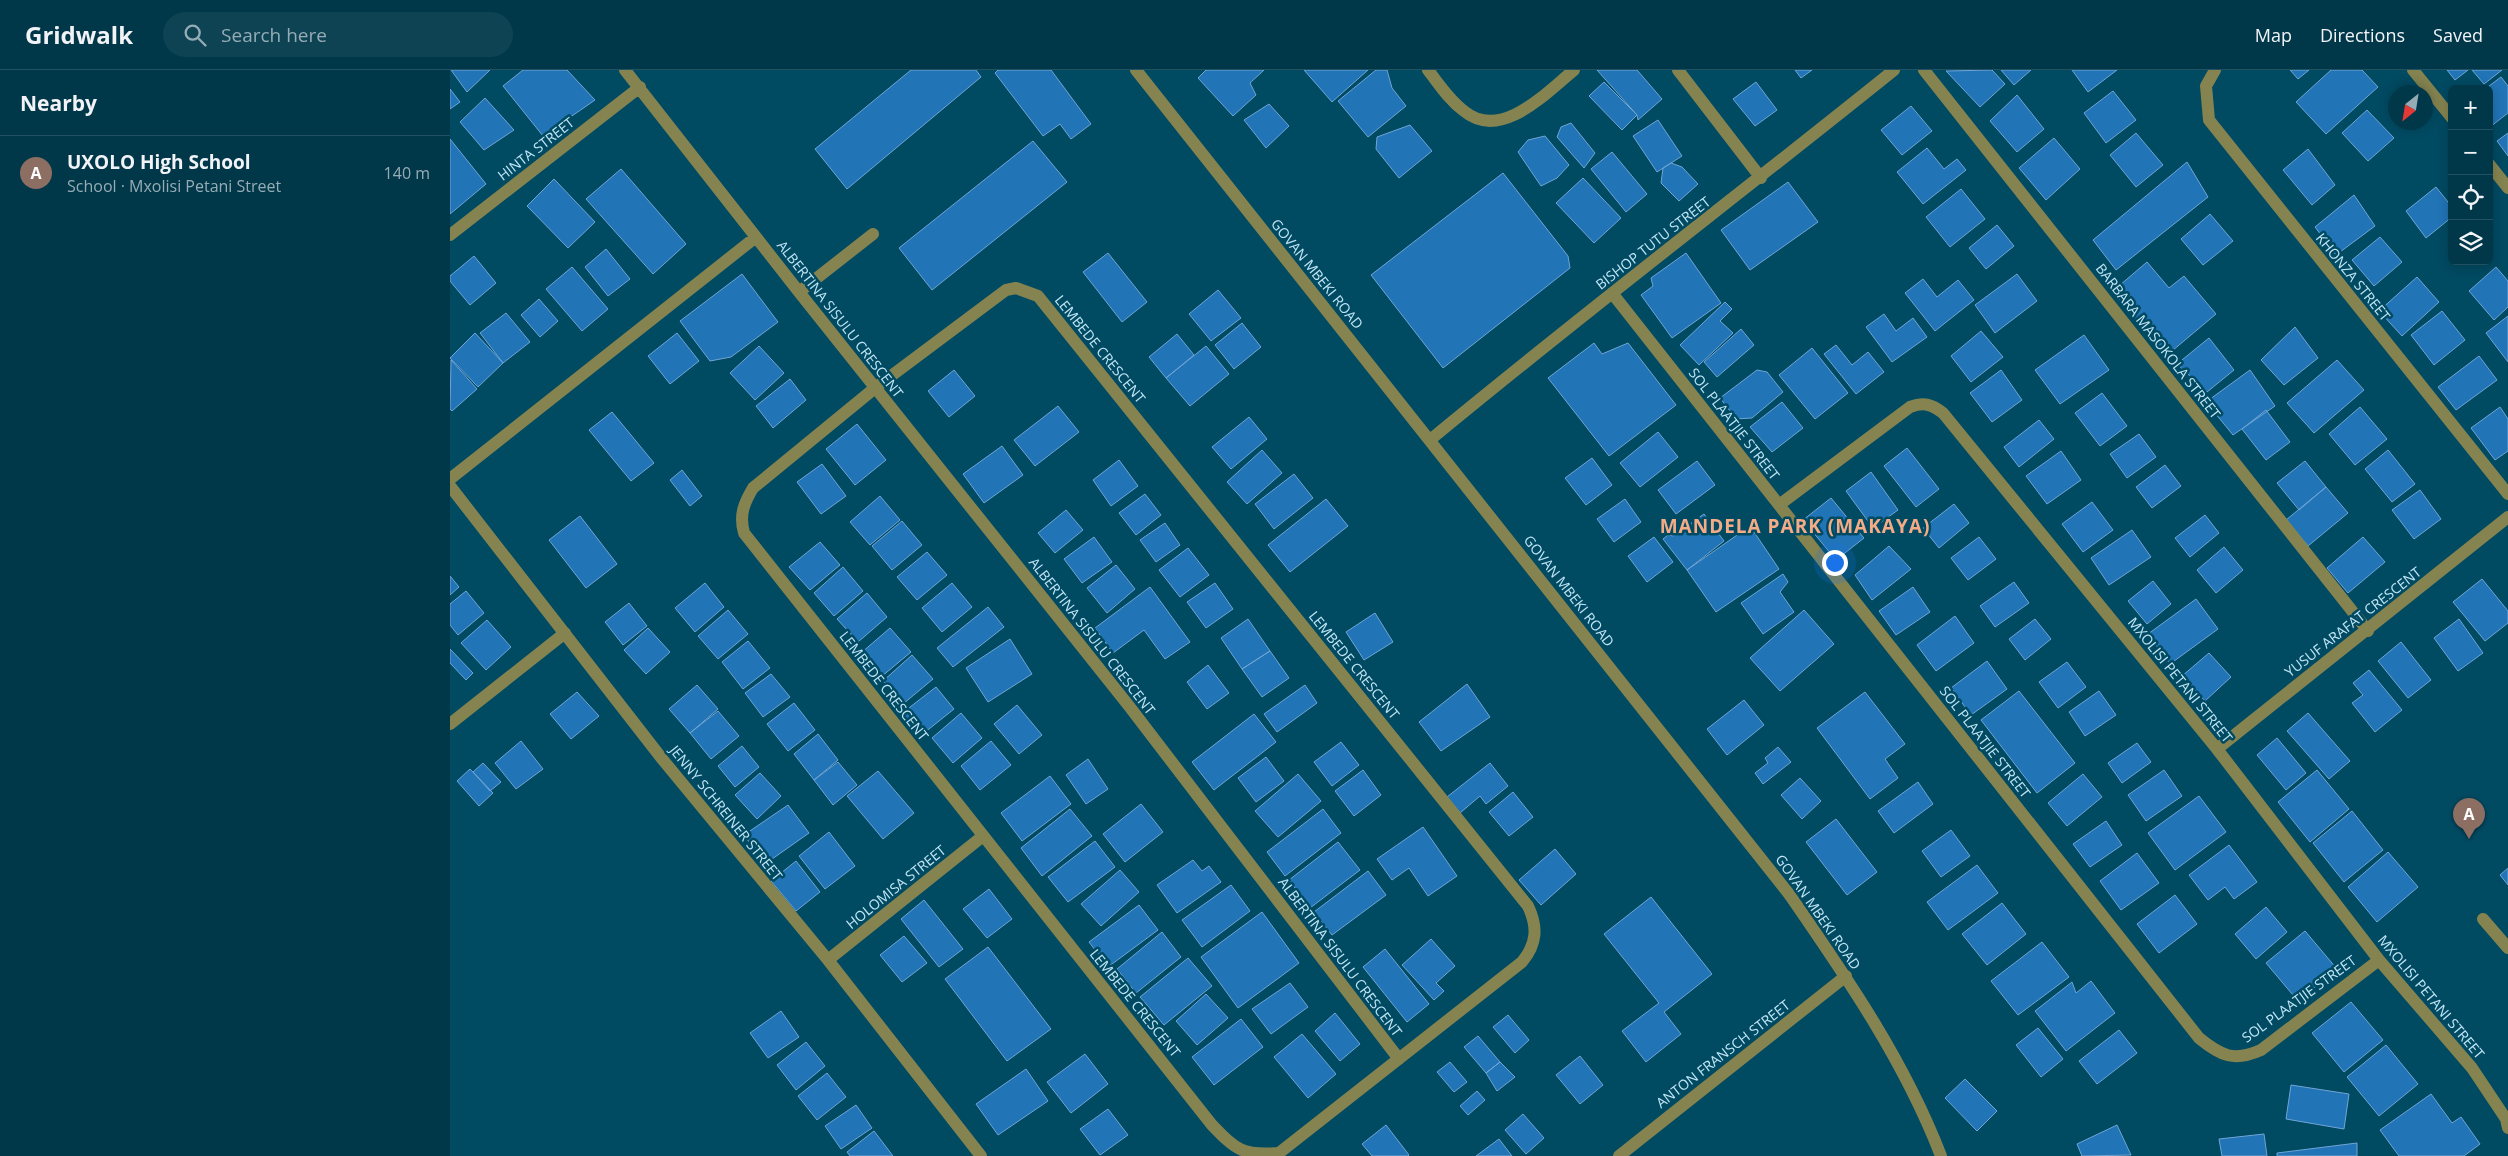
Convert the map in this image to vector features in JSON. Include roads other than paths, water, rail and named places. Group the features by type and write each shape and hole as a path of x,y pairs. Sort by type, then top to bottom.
{"street":[{"name":"ALBERTINA SISULU CRESCENT","path":"626,70 799,292 1128,706 1399,1059"},
{"name":"GOVAN MBEKI ROAD","path":"1136,70 1789,894 1846,976 1886,1042 1922,1109 1940,1156"},
{"path":"1428,70 1465,113 1494,121 1518,114 1574,70"},
{"path":"1678,70 1761,178"},
{"name":"BISHOP TUTU STREET","path":"1430,440 1612,293 1761,178 1894,70"},
{"name":"BARBARA MASOKOLA STREET","path":"1924,70 2368,631"},
{"name":"KHONZA STREET","path":"2215,70 2206,86 2208,120 2508,494"},
{"path":"2413,70 2448,113"},
{"name":"HINTA STREET","path":"450,235 640,87"},
{"path":"2493,169 2508,188"},
{"path":"799,292 873,234"},
{"name":"ALBERTINA SISULU CRESCENT","path":"450,479 756,237"},
{"name":"LEMBEDE CRESCENT","path":"1016,288 1038,296 1528,906 1536,929 1534,941 1522,962 1279,1153 1249,1155 1234,1148 1206,1117 744,533 741,522 744,504 753,488 875,388 1006,290 1016,288"},
{"name":"SOL PLAATJIE STREET","path":"1612,293 2199,1038 2214,1051 2229,1057 2246,1056 2261,1050 2379,960"},
{"name":"MXOLISI PETANI STREET","path":"1779,505 1910,407 1922,403 1933,405 1943,413 2216,749 2379,960 2472,1068 2506,1119 2508,1128"},
{"name":"JENNY SCHREINER STREET","path":"450,486 663,760 828,960 981,1156"},
{"name":"YUSUF ARAFAT CRESCENT","path":"2216,749 2368,631 2508,517"},
{"path":"450,724 565,632"},
{"name":"HOLOMISA STREET","path":"828,960 983,836"},
{"path":"2483,920 2508,948"},
{"name":"ANTON FRANSCH STREET","path":"1619,1156 1846,976"}],"place":[{"name":"UXOLO High School","path":"2469,839"}],"district":[{"name":"MANDELA PARK (MAKAYA)","path":"1795,526"}]}
